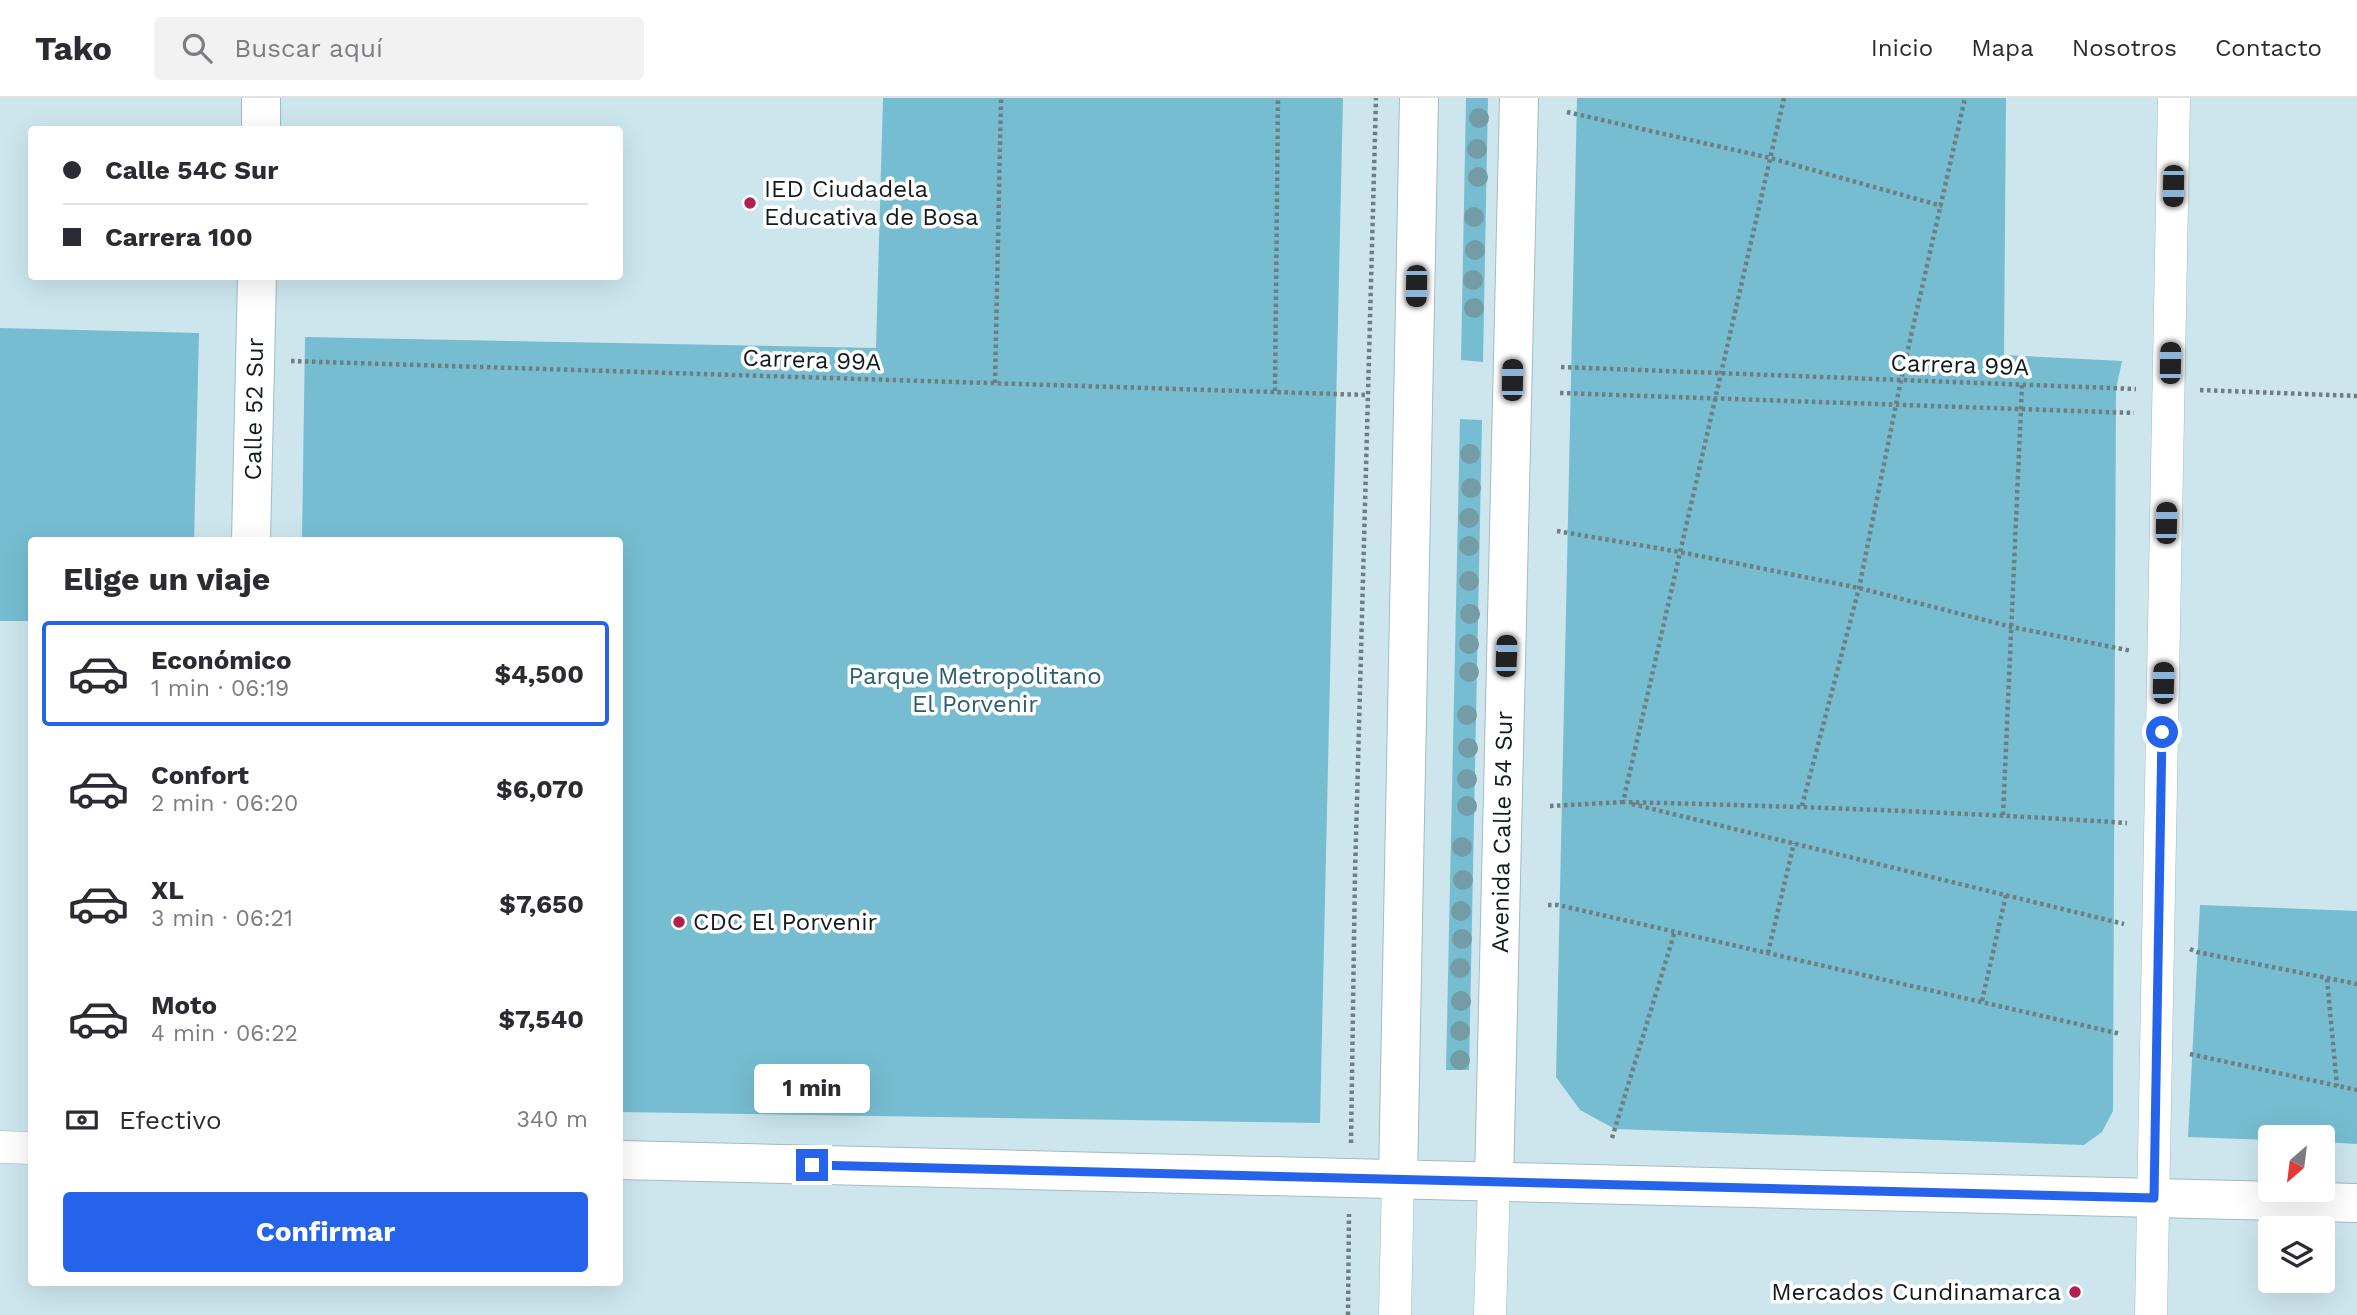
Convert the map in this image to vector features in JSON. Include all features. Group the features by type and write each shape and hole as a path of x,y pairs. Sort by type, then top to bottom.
{"street":[{"path":"261,98 261,126"},
{"path":"1395,1315 1419,98"},
{"name":"Avenida Calle 54 Sur","path":"1490,1315 1519,98"},
{"path":"2151,1315 2174,98"},
{"name":"Calle 52 Sur","path":"251,537 257,280"},
{"path":"0,1147 28,1148"},
{"path":"623,1160 2357,1203"}],"path":[{"path":"995,383 1002,98"},
{"path":"1275,391 1278,98"},
{"path":"1348,1315 1355,888 1376,98"},
{"path":"1623,802 1784,98"},
{"path":"1802,806 1859,588 1901,380 1965,98"},
{"path":"1567,112 1770,158 1942,206"},
{"name":"Carrera 99A","path":"255,360 1368,394"},
{"name":"Carrera 99A","path":"1561,367 2357,396"},
{"path":"2003,815 2022,385"},
{"path":"1560,393 2138,413"},
{"path":"1557,531 1680,552 1859,588 2011,627 2164,656"},
{"path":"1623,802 2159,932 2197,953 2357,984"},
{"path":"1550,806 1623,802 1802,806 2161,825"},
{"path":"1768,953 1794,844"},
{"path":"1982,1001 2006,895"},
{"path":"1548,905 1558,905 2115,1031 2157,1046 2357,1090"},
{"path":"1612,1138 1675,931"},
{"path":"2327,978 2337,1086"}],"green space":[{"name":"Parque Metropolitano El Porvenir","path":"883,98 1343,98 1320,1123 623,1112 623,537 302,537 305,337 876,348"},
{"path":"1466,98 1488,98 1483,362 1461,360"},
{"path":"1577,98 2006,98 2004,355 2122,361 2116,389 2113,1111 2102,1132 2084,1145 1615,1129 1580,1110 1556,1077"},
{"path":"0,328 199,333 194,537 28,537 28,621 0,621"},
{"path":"1460,419 1482,420 1469,1070 1446,1070"},
{"path":"2200,905 2357,911 2357,1144 2335,1143 2335,1125 2258,1125 2258,1140 2188,1137"}],"place":[{"name":"IED Ciudadela Educativa de Bosa","path":"750,203"},
{"name":"CDC El Porvenir","path":"679,922"},
{"name":"Mercados Cundinamarca","path":"2075,1292"}],"route":[{"path":"812,1165 2154,1198 2162,732"}]}
